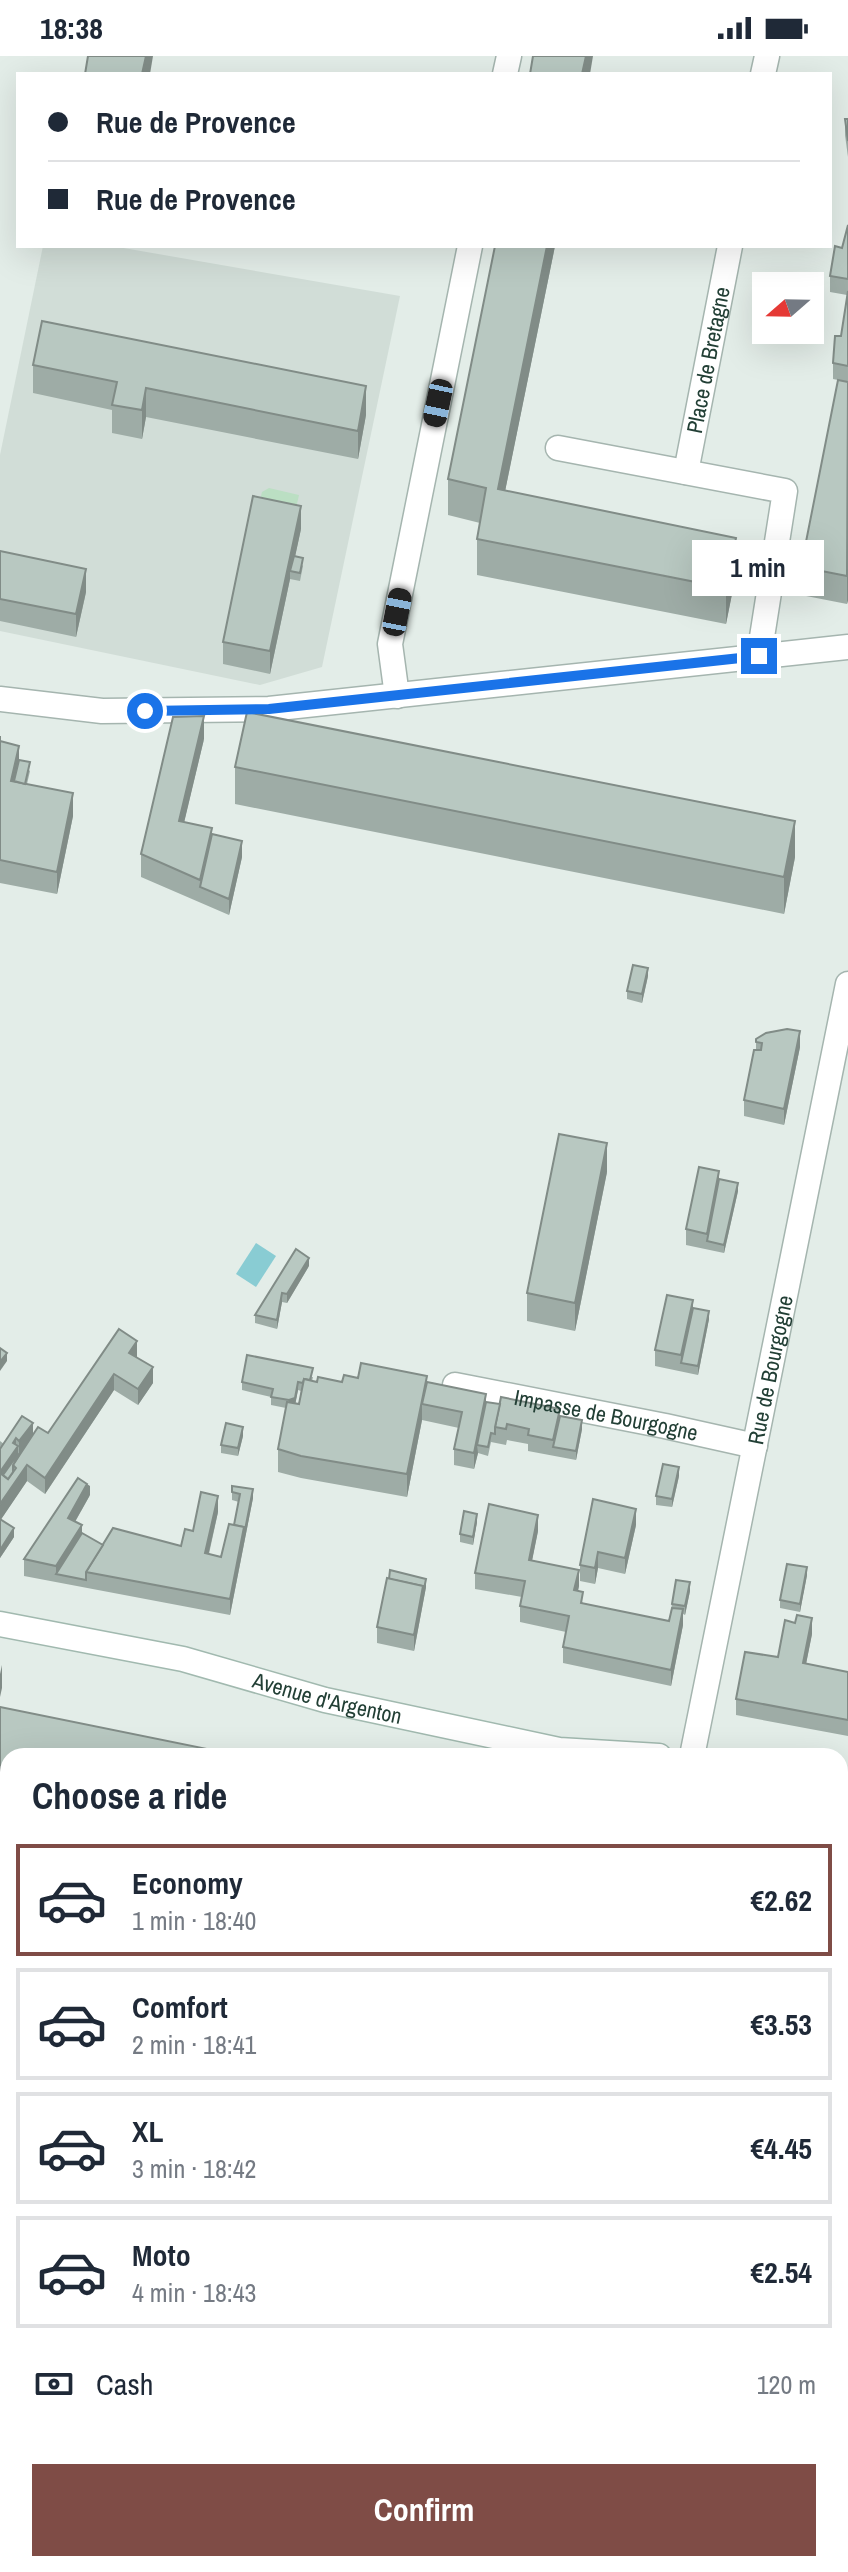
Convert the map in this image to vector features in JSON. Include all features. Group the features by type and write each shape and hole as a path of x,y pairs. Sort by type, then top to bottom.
{"street":[{"path":"397,696 390,644 470,248"},
{"name":"Place de Bretagne","path":"686,472 730,248"},
{"path":"558,448 785,491 759,656"},
{"path":"0,699 102,711 269,709 848,647"},
{"name":"Rue de Bourgogne","path":"694,1748 847,996"},
{"name":"Impasse de Bourgogne","path":"455,1385 755,1446"},
{"name":"Avenue d'Argenton","path":"0,1624 183,1659 325,1700 550,1748"}],"shaded area":[{"path":"43,248 124,248 400,296 322,667 260,685 0,631 0,455"}],"green space":[{"path":"269,488 299,495 294,517 258,509 262,492"}],"water":[{"path":"256,1243 276,1256 256,1287 236,1274"}],"building":[{"path":"88,56 146,56 142,72 85,72"},
{"path":"533,56 586,56 582,72 530,72"},
{"path":"848,225 848,279 830,276 835,246 842,248"},
{"path":"495,248 547,248 498,489 736,538 726,588 477,539 486,488 448,479"},
{"path":"848,291 848,366 833,363 835,336 841,336"},
{"path":"42,321 366,386 358,431 146,388 142,410 112,405 117,382 33,365"},
{"path":"838,380 848,382 847,576 801,567"},
{"path":"253,496 301,506 270,651 223,642"},
{"path":"0,551 86,569 76,614 0,599"},
{"path":"294,556 303,558 300,573 290,571"},
{"path":"247,712 795,821 784,877 235,767"},
{"path":"204,716 179,821 212,828 200,880 141,854 173,717"},
{"path":"0,741 19,746 11,781 73,793 57,872 0,860"},
{"path":"19,760 30,762 25,784 14,781"},
{"path":"212,834 242,841 229,899 200,887"},
{"path":"633,965 648,968 642,994 627,991"},
{"path":"787,1029 800,1031 784,1109 744,1100 754,1050 761,1050 762,1043 756,1042 756,1039 766,1033"},
{"path":"559,1134 607,1143 575,1303 527,1293"},
{"path":"699,1167 719,1171 707,1234 686,1229"},
{"path":"719,1179 738,1183 724,1245 707,1241"},
{"path":"296,1249 309,1258 287,1294 282,1293 277,1320 255,1315"},
{"path":"667,1295 693,1300 681,1355 655,1350"},
{"path":"693,1308 709,1311 698,1366 681,1363"},
{"path":"119,1329 137,1341 129,1353 153,1367 138,1389 114,1374 45,1478 27,1465 0,1504 0,1473 8,1479 16,1468 13,1465 38,1427 48,1433"},
{"path":"0,1348 7,1353 0,1362"},
{"path":"247,1355 313,1368 310,1380 298,1382 295,1398 271,1397 273,1389 242,1382"},
{"path":"361,1363 427,1376 407,1474 301,1456 278,1449 287,1402 299,1404 304,1379 317,1382 318,1377 342,1382 344,1375 358,1378"},
{"path":"427,1382 486,1394 474,1453 454,1449 462,1412 422,1404"},
{"path":"501,1397 560,1409 553,1440 528,1435 529,1429 507,1424 506,1429 495,1427"},
{"path":"486,1402 500,1404 495,1434 491,1433 488,1447 477,1445"},
{"path":"22,1416 33,1423 19,1441 16,1438 13,1443 18,1446 0,1472 0,1449"},
{"path":"560,1416 582,1420 576,1451 553,1447"},
{"path":"226,1423 243,1427 238,1448 221,1445"},
{"path":"18,1454 13,1472 8,1479 3,1475"},
{"path":"663,1464 679,1467 672,1499 656,1496"},
{"path":"78,1478 87,1484 68,1518 82,1525 56,1566 24,1559"},
{"path":"232,1486 253,1489 244,1535 244,1527 234,1525 240,1494 232,1492"},
{"path":"201,1492 218,1496 205,1553 221,1557 229,1524 244,1527 230,1599 86,1572 113,1528 181,1546 185,1529 193,1531"},
{"path":"593,1499 636,1509 625,1558 598,1552 595,1568 580,1565"},
{"path":"489,1504 538,1515 529,1560 579,1570 574,1590 583,1592 581,1603 669,1621 672,1608 683,1609 671,1670 563,1647 569,1616 520,1606 525,1581 475,1573"},
{"path":"464,1511 477,1514 473,1537 460,1534"},
{"path":"0,1519 14,1528 0,1550"},
{"path":"82,1533 103,1545 86,1572 86,1580 56,1574"},
{"path":"787,1564 807,1567 800,1604 780,1600"},
{"path":"390,1570 426,1579 423,1594 423,1586 389,1579"},
{"path":"387,1578 423,1586 414,1635 377,1627"},
{"path":"676,1580 690,1582 685,1606 672,1604"},
{"path":"797,1615 812,1618 803,1663 848,1672 848,1720 736,1699 745,1652 778,1657 785,1620 795,1623"},
{"path":"0,1707 202,1748 0,1748"}],"route":[{"path":"145,711 269,709 759,656"}]}
